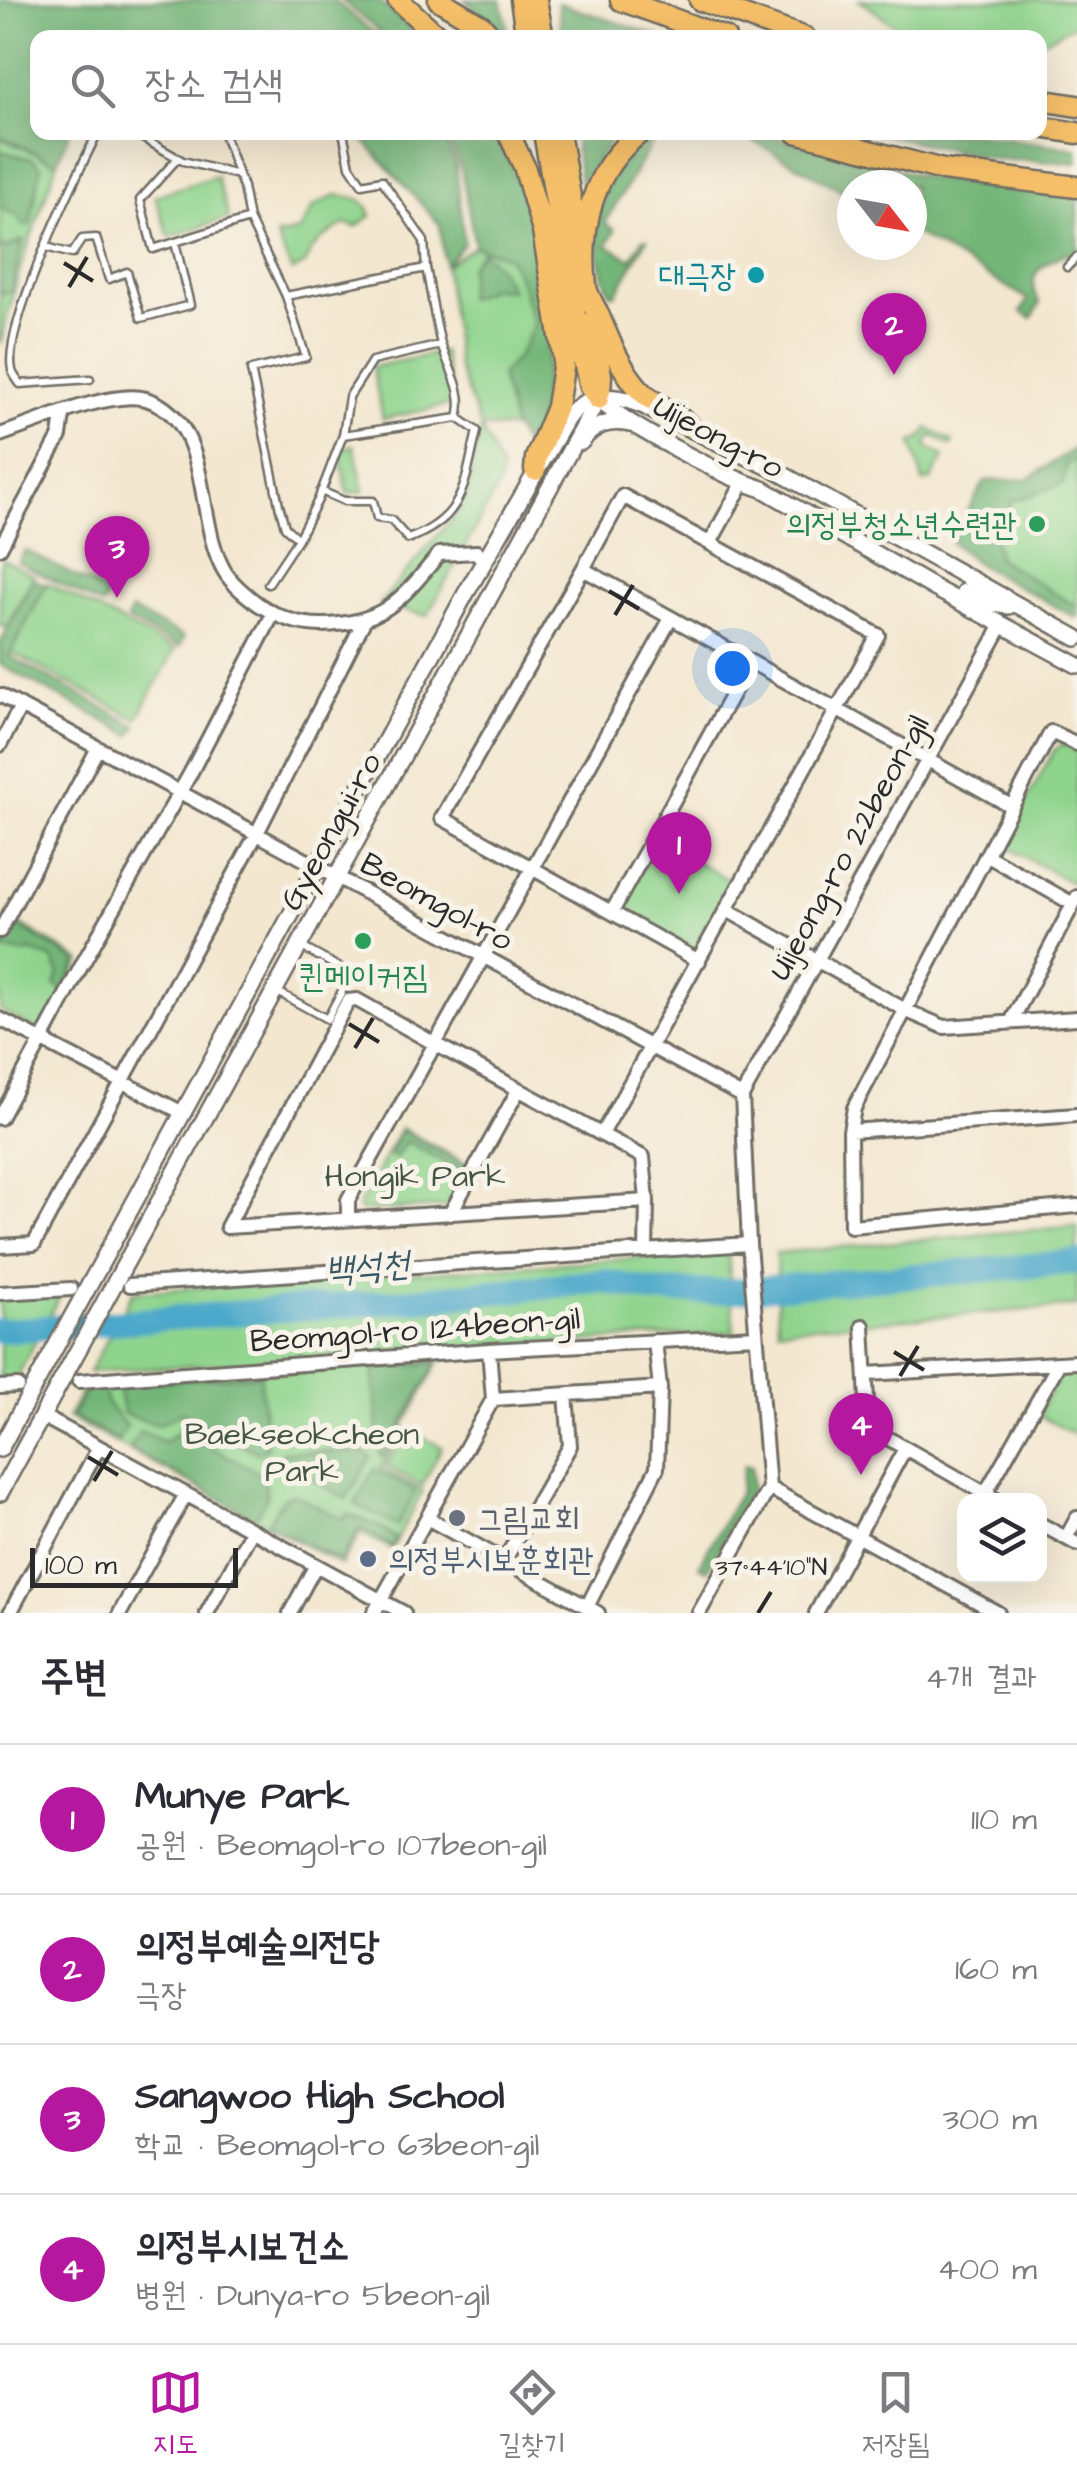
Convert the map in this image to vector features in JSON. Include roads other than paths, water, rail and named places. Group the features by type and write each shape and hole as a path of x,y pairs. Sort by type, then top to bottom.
{"highway":[{"path":"398,0 431,30"},
{"path":"439,0 485,30"},
{"path":"521,0 526,30"},
{"path":"536,0 542,30"},
{"path":"622,0 703,30"},
{"path":"700,0 783,30"},
{"path":"1047,101 1077,106"},
{"path":"1047,128 1077,133"},
{"path":"512,140 524,166 543,230 564,361 558,406 536,458 536,470"},
{"path":"545,140 582,358 590,387 598,399"},
{"path":"560,140 601,376 598,399"},
{"path":"633,140 615,157 594,192 588,211 586,289 628,376 644,394 676,413 689,426"},
{"path":"827,140 943,170 1077,187"}],"street":[{"path":"0,435 113,397 146,399 171,414 192,443 212,542 226,574 245,595 273,614 316,625 364,621 394,606 439,554 477,552 482,560 480,573"},
{"name":"Gyeongui-ro","path":"72,1377 111,1290 598,399"},
{"name":"Uijeong-ro","path":"598,399 644,429 743,483 763,489 1077,665"},
{"name":"Uijeong-ro","path":"576,406 598,399 636,402 689,426 1077,638"},
{"name":"Gyeongui-ro","path":"0,1449 40,1375 79,1289 183,1112 466,594 576,406"},
{"path":"0,548 60,436 63,414"},
{"path":"558,473 596,426 622,422 644,429"},
{"path":"710,543 743,483"},
{"path":"602,1134 652,1047 878,634 623,496 442,818 699,960"},
{"path":"582,570 1011,806"},
{"path":"1002,625 986,609 964,597 964,592 988,603 1023,608"},
{"path":"0,1118 82,962 181,791 273,614"},
{"path":"348,1218 348,1200 671,618"},
{"path":"0,1246 34,1244 257,833 364,621"},
{"name":"Uijeong-ro 22beon-gil","path":"742,1096 1002,625"},
{"path":"612,912 750,662"},
{"name":"Beomgol-ro","path":"0,694 742,1096"},
{"path":"0,745 21,706"},
{"path":"1077,744 1051,732 854,1108 850,1132 851,1226 1077,1206"},
{"path":"0,931 98,748"},
{"path":"986,855 1075,901 1012,1020"},
{"path":"727,910 907,1011 944,1027 1077,1018"},
{"path":"646,1251 647,1200 643,1156 356,1000 348,1001 228,1227 647,1200"},
{"path":"0,1019 183,1112"},
{"path":"450,1214 519,1089"},
{"path":"699,1613 769,1488 749,1244 742,1096"},
{"path":"850,1132 1077,1116"},
{"path":"130,1285 749,1244"},
{"path":"0,1293 79,1289"},
{"path":"863,1326 868,1420 876,1431 904,1450 984,1493"},
{"name":"Beomgol-ro 124beon-gil","path":"72,1377 756,1332"},
{"path":"427,1518 592,1610 657,1468 660,1388 656,1341"},
{"path":"377,1606 493,1399 488,1350"},
{"path":"867,1374 1077,1362"},
{"path":"993,1493 1060,1363"},
{"path":"0,1493 42,1416 72,1377"},
{"path":"0,1387 18,1386"},
{"path":"493,1399 660,1388"},
{"path":"504,1561 570,1446 566,1394"},
{"path":"42,1416 316,1565 377,1606 404,1613"},
{"path":"10,1613 99,1447"},
{"path":"816,1613 904,1450"},
{"path":"769,1488 998,1613"},
{"path":"120,1613 186,1494"},
{"path":"1047,1528 1072,1541 1077,1518"},
{"path":"208,1613 252,1530"},
{"path":"290,1613 316,1565"}],"lane":[{"path":"90,379 20,384 12,370 14,340 45,247 94,140"},
{"path":"146,140 178,158 238,174"},
{"path":"227,140 249,219 286,296 306,357 252,370 279,505 286,527 298,539"},
{"path":"345,140 350,166 362,184 382,180 424,241 441,345 455,374 461,409 458,418"},
{"path":"178,158 140,200 153,250 249,219"},
{"path":"45,247 72,254 82,239 96,238 109,279 127,272 141,318 190,305 175,242"},
{"path":"1066,267 1077,257"},
{"path":"286,296 426,268"},
{"path":"268,584 298,539 322,491 343,435 349,397 372,361 441,345"},
{"path":"322,491 344,501 374,501 377,518 391,520 408,539 434,530 462,497 477,431 458,418 343,435"},
{"path":"275,990 327,1019 351,974 300,946"}],"waterway":[{"name":"백석천","path":"0,1331 400,1301 603,1281 655,1292 718,1292 1077,1262"}],"place":[{"name":"대극장","path":"756,275"},
{"name":"의정부예술의전당","path":"894,375"},
{"name":"의정부청소년수련관","path":"1037,524"},
{"name":"Sangwoo High School","path":"117,598"},
{"name":"Munye Park","path":"679,894"},
{"name":"퀸메이커짐","path":"363,941"},
{"name":"의정부시보건소","path":"861,1475"},
{"name":"그림교회","path":"457,1518"},
{"name":"의정부시보훈회관","path":"368,1559"}],"park label":[{"name":"Hongik Park","path":"415,1175"},
{"name":"Baekseokcheon Park","path":"302,1452"}]}
